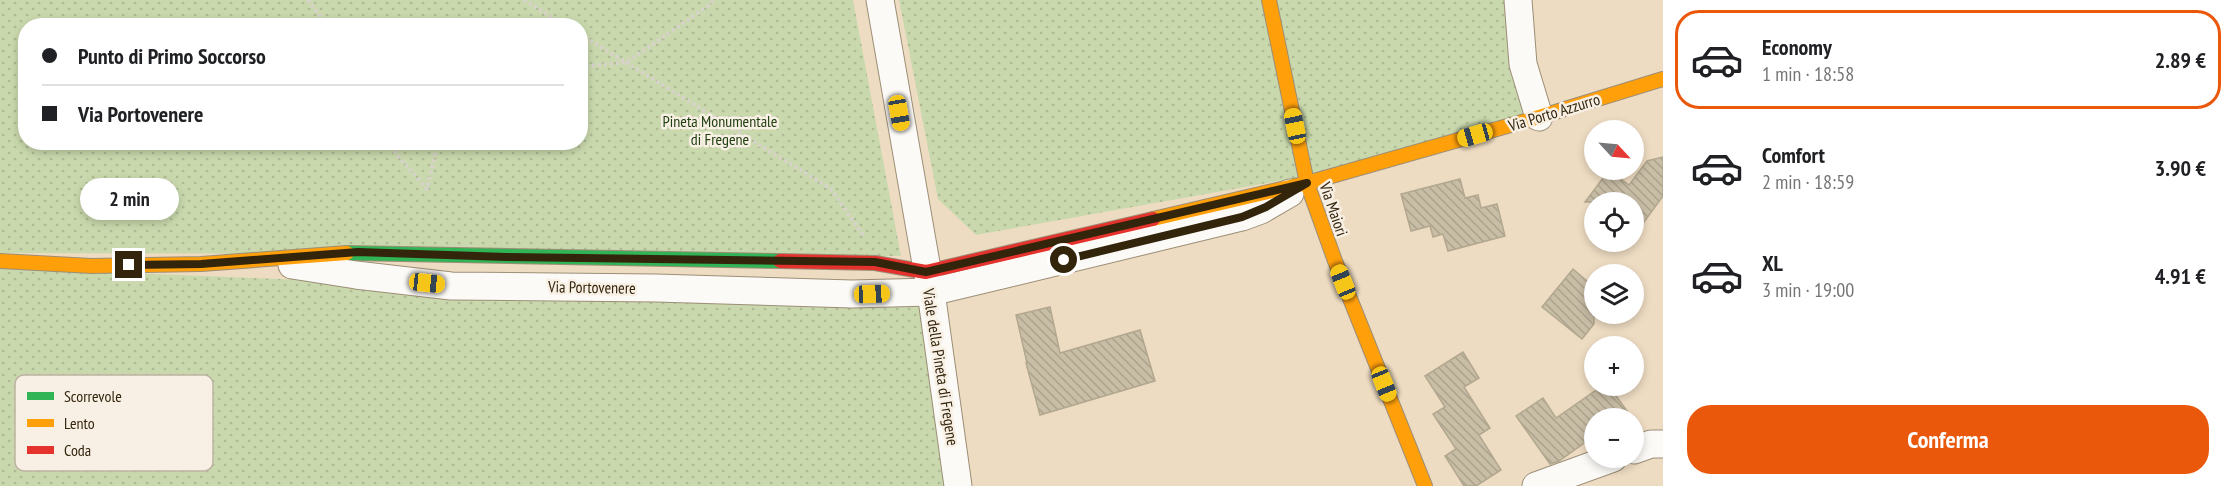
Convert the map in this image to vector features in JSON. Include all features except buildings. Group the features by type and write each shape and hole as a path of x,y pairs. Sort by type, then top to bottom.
{"street":[{"name":"Viale della Pineta di Fregene","path":"880,0 928,282 958,486"},
{"name":"Via Maiori","path":"1269,0 1307,183 1335,261 1425,486"},
{"path":"1518,0 1523,64 1539,117"},
{"name":"Via Porto Azzurro","path":"928,282 1242,217 1266,207 1307,183 1663,79"},
{"name":"Via Portovenere","path":"0,261 92,266 201,264 358,252 506,257 875,262 928,282"},
{"name":"Via Portovenere","path":"254,259 356,275 451,285 852,294 928,282"},
{"path":"1644,446 1663,444"},
{"path":"1536,486 1586,468"}],"path":[{"path":"308,0 322,18"},
{"path":"524,0 554,18"},
{"path":"588,66 627,62 711,4 713,0"},
{"path":"588,39 831,189 875,253 875,262"},
{"path":"393,150 427,189 436,150"}],"green space":[{"name":"Pineta Monumentale di Fregene","path":"0,0 853,0 901,256 0,253"},
{"path":"899,0 1263,0 1301,177 976,235 938,199"},
{"path":"1275,0 1531,0 1539,117 1307,183"},
{"path":"0,268 332,281 929,295 955,486 0,486"}],"traffic: fast":[{"path":"347,253 780,261"}],"traffic: slow":[{"path":"1269,0 1307,183 1335,261 1425,486"},
{"path":"1153,219 1307,183 1663,79"},
{"path":"0,261 92,266 201,264 347,253"}],"traffic: jam":[{"path":"780,261 875,263 926,272 1153,219"}],"route":[{"path":"129,265 201,264 358,252 506,257 875,262 926,272 1307,183 1256,213 1064,260"}]}
